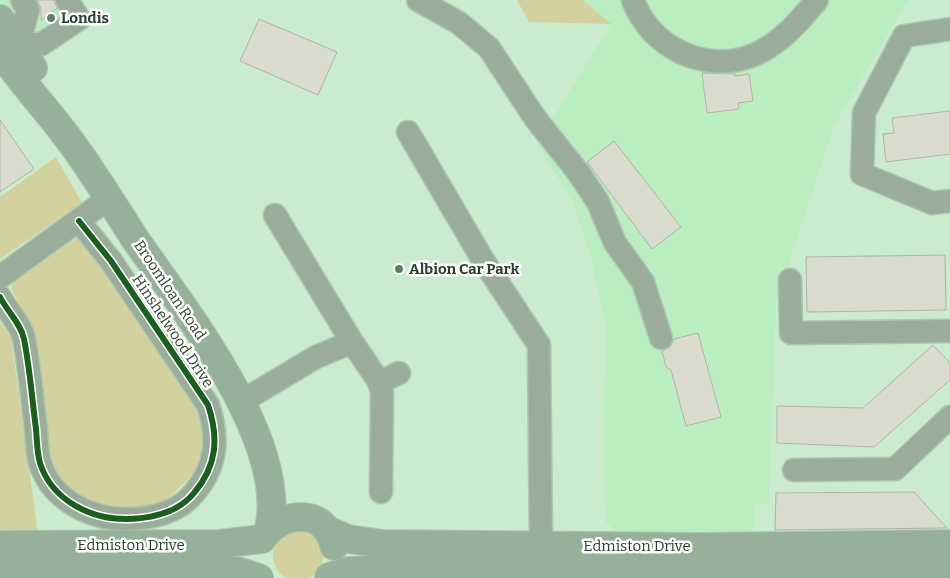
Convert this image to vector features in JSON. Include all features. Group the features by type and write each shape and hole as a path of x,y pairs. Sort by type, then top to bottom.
{"main road":[{"name":"Broomloan Road","path":"0,19 13,49 31,65 62,130 196,327 241,402 264,458 288,496 316,524"},
{"name":"Broomloan Road","path":"264,458 273,500 266,534 258,551 259,564 266,578"},
{"name":"Edmiston Drive","path":"0,545 220,544 266,534 280,521 292,517 365,543 541,546 703,558 782,558 950,568"},
{"path":"316,524 333,541 336,553 334,566 328,578"},
{"name":"Edmiston Drive","path":"782,558 950,544"},
{"name":"Edmiston Drive","path":"328,578 348,571 380,568 511,574 703,558"},
{"name":"Edmiston Drive","path":"0,569 142,573 231,569 259,578"}],"street":[{"path":"13,49 42,44 79,19 67,0"},
{"path":"418,0 459,23 489,48 535,118 578,172 598,202 615,243 643,282 661,338"},
{"path":"633,0 638,14 658,39 686,55 718,62 750,56 779,41 817,0"},
{"path":"13,49 31,3"},
{"path":"950,29 904,36 864,113 862,174 932,202 950,201"},
{"path":"408,132 483,260 539,345 541,546"},
{"path":"0,277 108,199"},
{"path":"923,216 950,214"},
{"path":"275,215 352,342 379,382 382,390 381,492"},
{"name":"Hinshelwood Drive","path":"1,300 24,337 40,463 54,488 67,502 82,510 114,520 156,516 177,508 192,496 205,478 214,455 214,427 208,405 111,261 79,221"},
{"path":"790,280 791,333 950,331"},
{"path":"241,402 316,357 352,342"},
{"path":"379,382 399,373"},
{"path":"794,470 895,469 950,417"}],"shaded area":[{"path":"0,0 74,0 87,20 35,54 0,6"},
{"path":"517,0 583,0 611,24 529,22"},
{"path":"583,0 908,0 834,126 776,303 769,504 755,504 754,532 615,531 605,521 604,408 606,328 591,256 572,201 537,144 611,24"},
{"path":"56,157 82,203 0,259 0,197"},
{"path":"79,236 195,407 206,441 195,472 163,503 135,512 107,511 74,498 49,464 36,341 11,288 13,282"},
{"path":"0,322 11,338 38,533 0,533"},
{"path":"303,531 316,538 322,546 322,566 316,574 308,580 293,581 280,574 274,566 273,551 280,538 288,532"}],"building":[{"path":"37,0 54,0 57,9 41,20 41,8"},
{"path":"259,19 337,52 318,95 240,61"},
{"path":"702,73 735,74 735,76 749,74 753,101 738,103 739,109 707,113"},
{"path":"950,111 950,154 886,162 883,134 894,133 892,118"},
{"path":"0,120 34,169 0,192"},
{"path":"614,141 681,227 652,249 587,162"},
{"path":"945,255 946,310 807,312 806,257"},
{"path":"698,333 721,417 686,426 671,370 666,367 662,351 670,347 674,339"},
{"path":"933,345 950,363 950,380 874,447 777,443 777,406 863,408"},
{"path":"914,492 947,528 775,530 776,493"}],"cycle path":[{"path":"0,297 20,328 24,339 39,459 46,476 54,488 75,506 101,516 115,518 129,519 156,516 173,510 188,500 202,483 214,451 214,429 208,405 111,261 79,221"}],"place":[{"name":"Londis","path":"51,18"},
{"name":"Albion Car Park","path":"399,269"}]}
